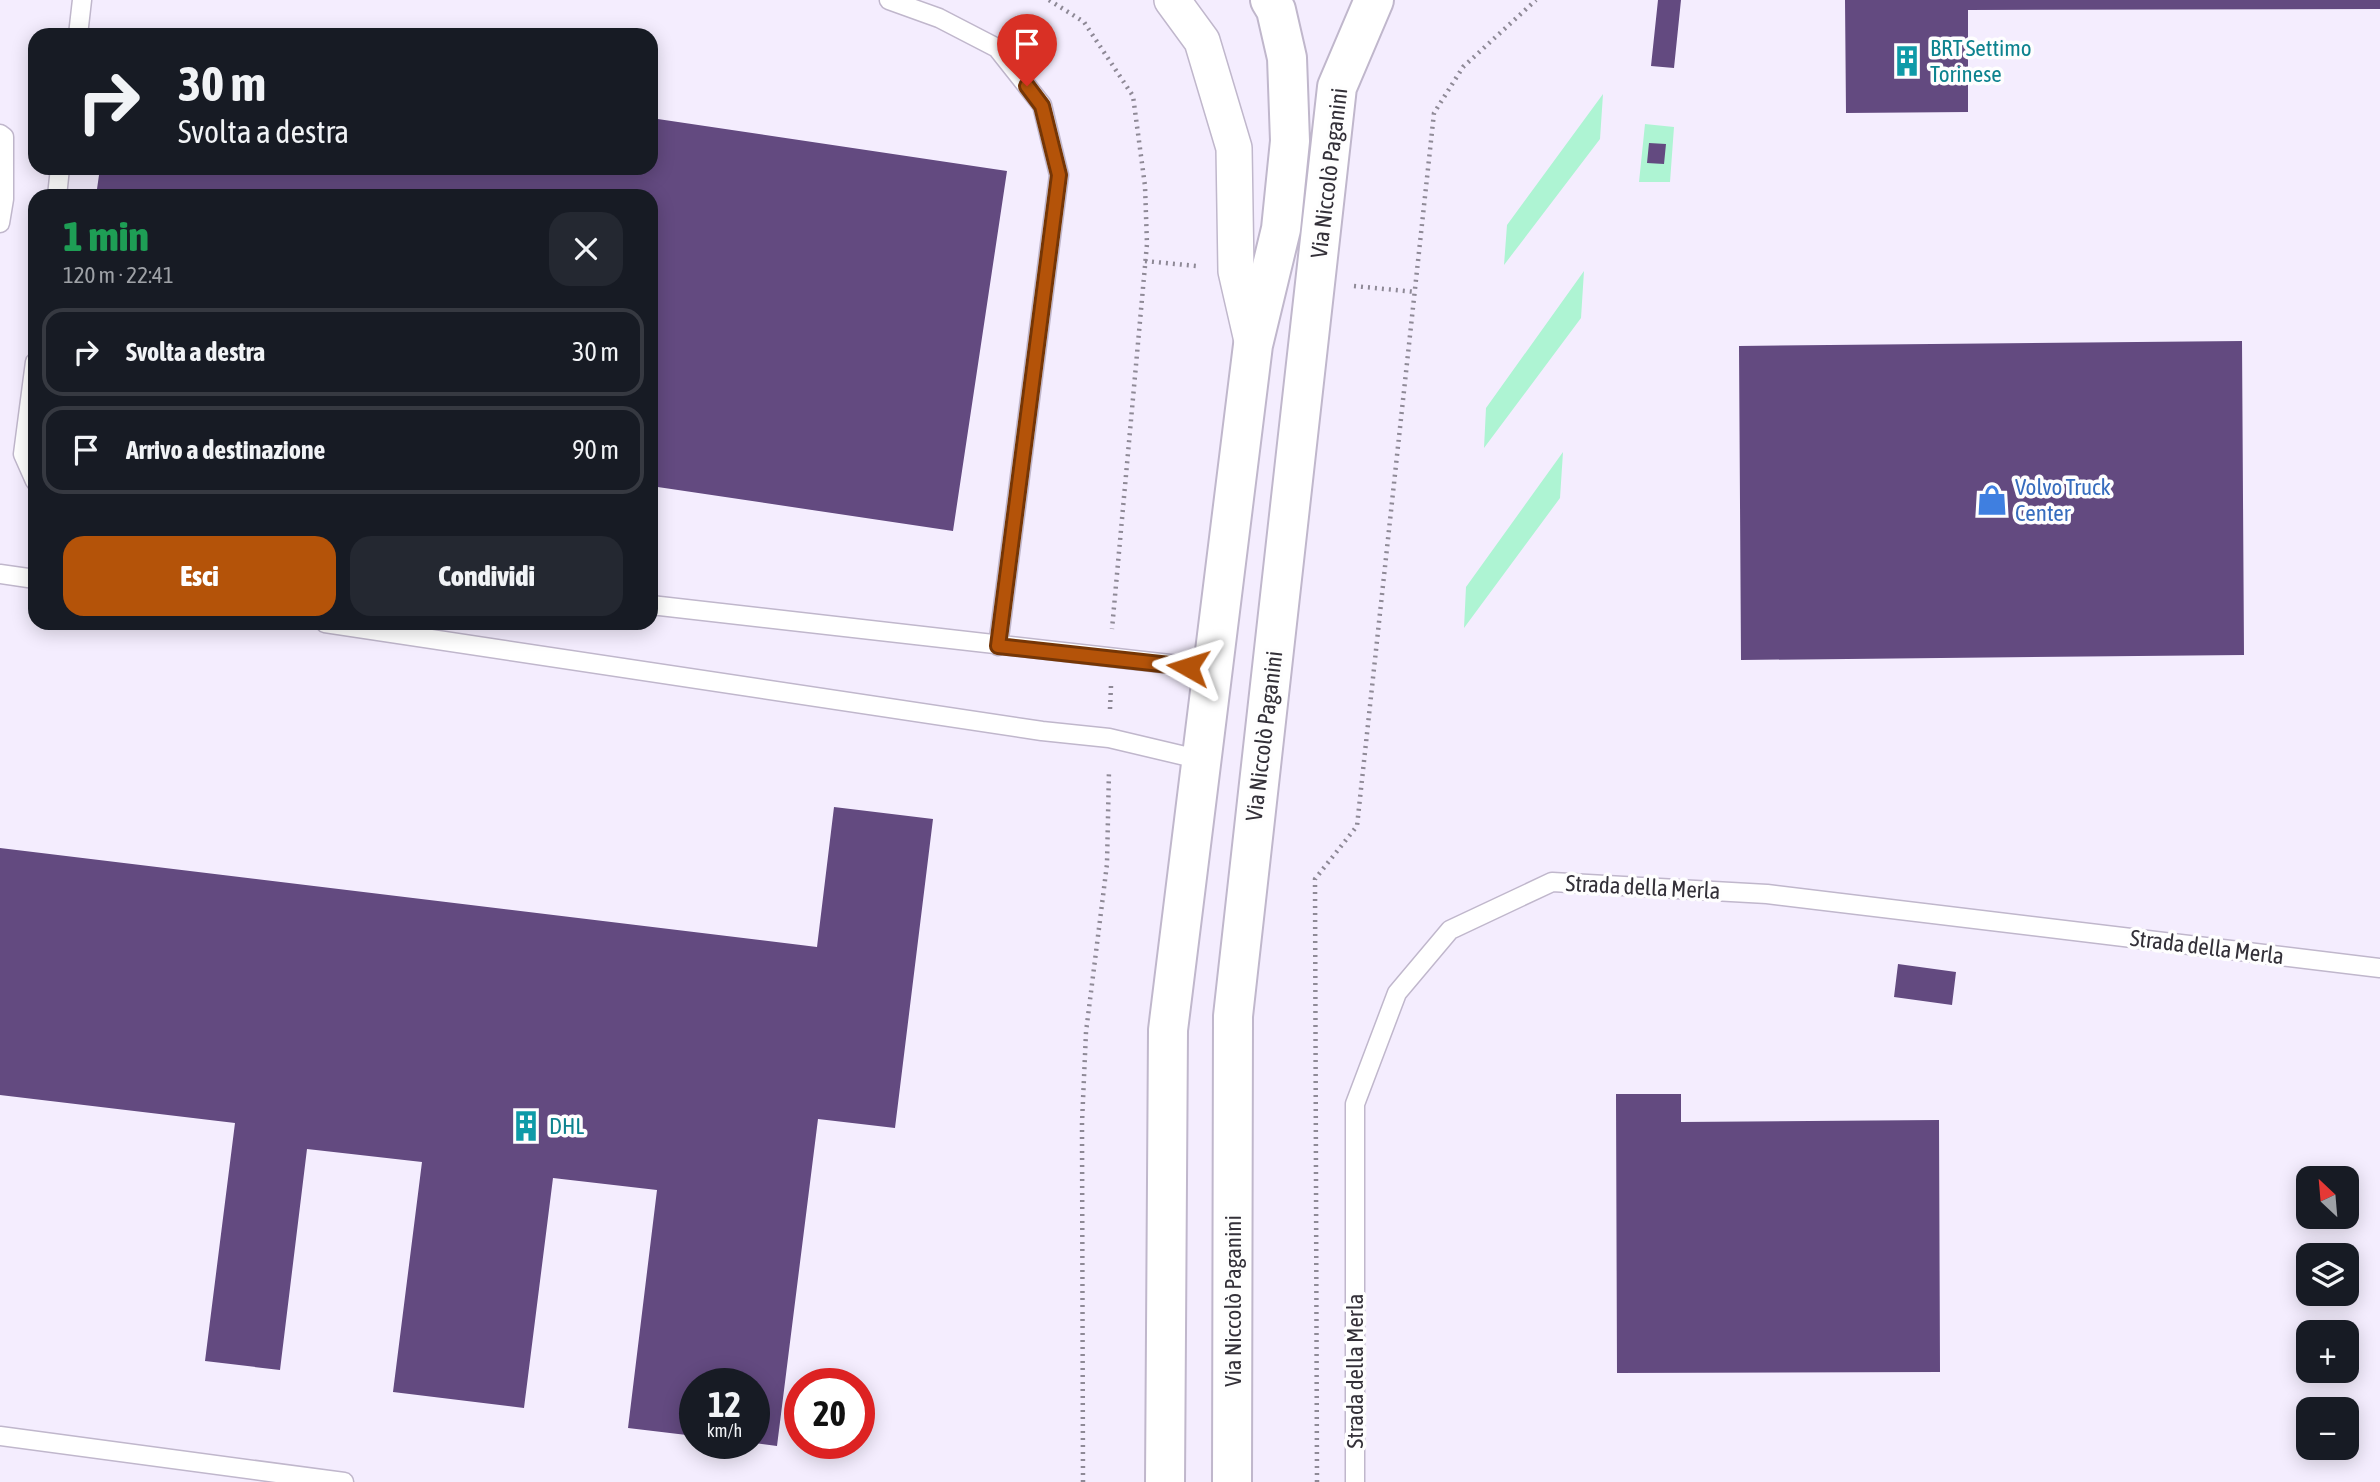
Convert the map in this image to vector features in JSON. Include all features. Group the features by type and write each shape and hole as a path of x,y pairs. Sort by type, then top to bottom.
{"street":[{"path":"1172,0 1202,41 1234,148 1236,271 1252,345"},
{"name":"Via Niccolò Paganini","path":"1165,1482 1168,1030 1252,345 1281,229 1290,141 1287,58 1276,10 1270,0"},
{"name":"Via Niccolò Paganini","path":"1232,1482 1233,1016 1337,87 1374,0"}],"lane":[{"path":"79,28 82,0"},
{"path":"889,0 939,18 997,48 1042,106 1059,175 998,646"},
{"path":"0,134 5,137 4,198 0,223"},
{"path":"28,416 23,454 28,465"},
{"path":"0,574 28,578"},
{"path":"658,606 1214,669"},
{"path":"371,630 1042,731 1109,738 1202,760"},
{"name":"Strada della Merla","path":"1355,1482 1355,1104 1398,993 1450,930 1552,882 1767,894 2380,968"},
{"path":"0,1436 344,1482"}],"path":[{"path":"1317,1482 1315,879 1357,826 1434,113 1463,67 1536,0"}],"green space":[{"path":"1603,94 1600,139 1504,265 1507,225"},
{"path":"1645,124 1674,127 1670,182 1639,182"},
{"path":"1584,271 1581,318 1484,448 1486,408"},
{"path":"1563,452 1560,498 1464,628 1466,587"}],"building":[{"path":"1658,0 1681,0 1674,68 1651,66"},
{"name":"BRT Settimo Torinese","path":"1845,0 2380,0 2380,9 1968,10 1968,112 1846,113"},
{"path":"658,119 1007,171 953,531 658,487 658,189 97,189 99,175 658,175"},
{"path":"1649,143 1666,144 1664,164 1647,163"},
{"name":"Volvo Truck Center","path":"2242,341 2244,655 1741,660 1739,346"},
{"name":"DHL","path":"834,807 933,819 895,1128 818,1119 787,1368 784,1368 777,1446 770,1445 770,1368 679,1368 679,1434 628,1428 657,1190 553,1178 524,1408 393,1392 422,1162 307,1149 280,1370 205,1361 235,1123 0,1095 0,848 817,947"},
{"path":"1898,964 1956,972 1952,1005 1894,997"},
{"path":"1616,1094 1681,1094 1681,1122 1939,1120 1940,1372 1617,1373"}],"place":[{"name":"BRT Settimo Torinese","path":"1907,61"},
{"name":"Volvo Truck Center","path":"1992,500"},
{"name":"DHL","path":"526,1126"}],"route":[{"path":"1027,86 1042,106 1059,175 998,646 1188,667"}]}
